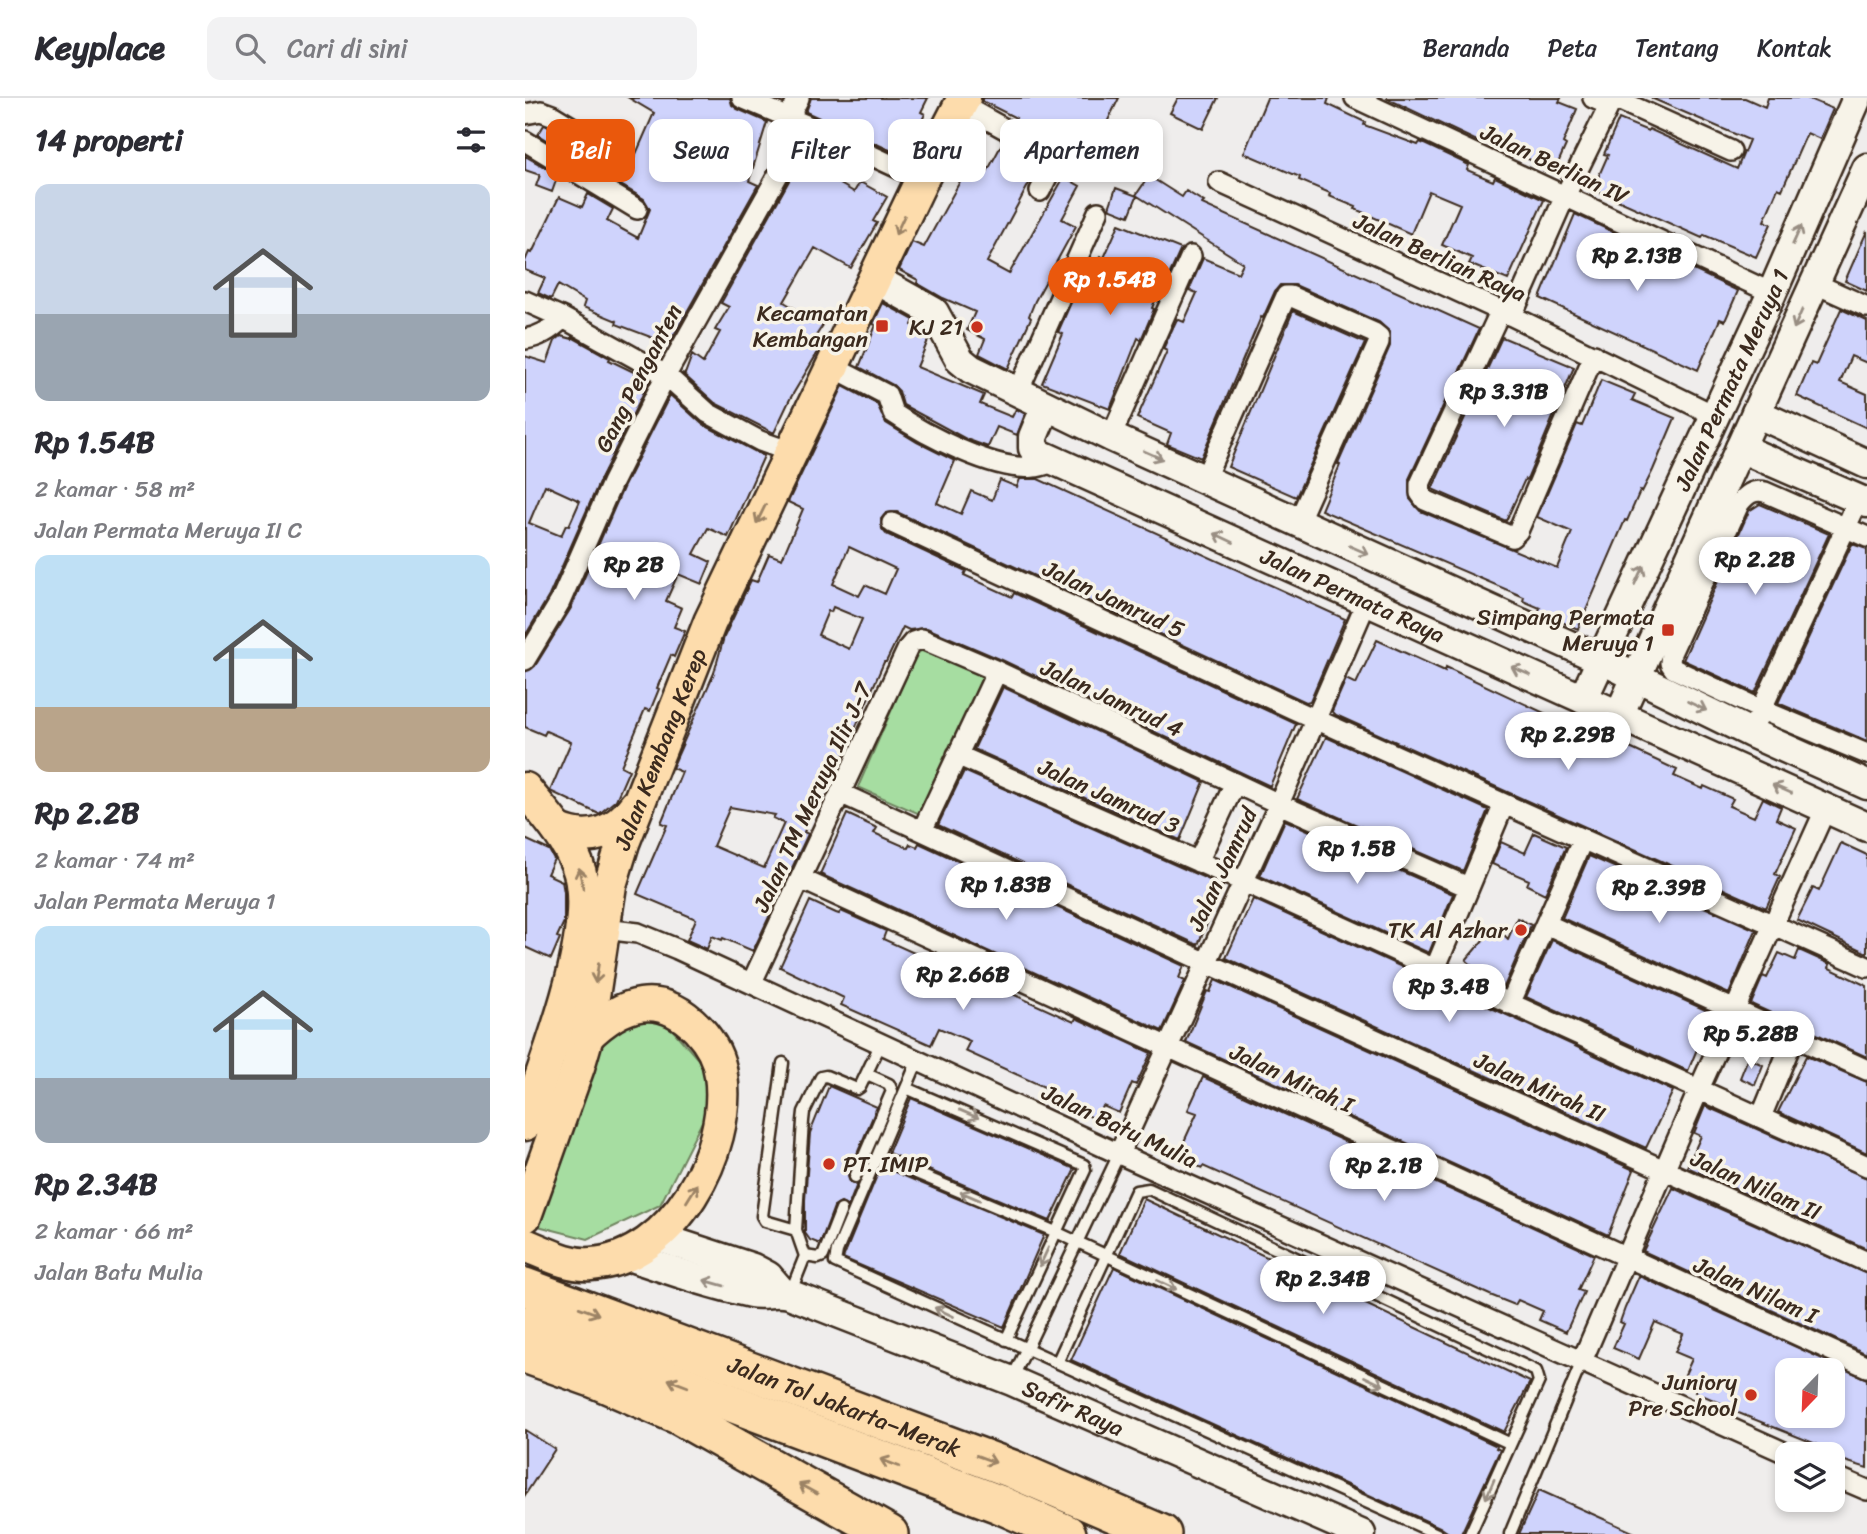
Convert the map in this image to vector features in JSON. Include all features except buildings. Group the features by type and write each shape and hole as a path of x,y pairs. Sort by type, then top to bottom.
{"highway":[{"name":"Jalan Tol Jakarta–Merak","path":"525,1287 1012,1469 1162,1534"},
{"name":"Jalan Tol Jakarta–Merak","path":"525,1325 999,1504 1067,1534"},
{"path":"525,1354 595,1379 678,1415 889,1534"}],"main road":[{"name":"Jalan Kembang Kerep","path":"953,119 962,101"},
{"name":"Jalan Kembang Kerep","path":"529,1207 587,1036 618,856 710,622 921,182"},
{"path":"525,789 573,854 581,875 584,899 583,919 570,983 525,1124"},
{"path":"557,829 579,837 601,834 624,820 645,790"},
{"path":"525,1245 566,1261 583,1264 601,1263 625,1255 655,1236 688,1201 710,1156 722,1098 721,1073 717,1057 708,1041 694,1025 678,1012 662,1005 644,1004 620,1010 587,1036"}],"street":[{"path":"742,98 793,119"},
{"name":"Gang Penganten","path":"798,119 799,98"},
{"name":"Jalan Berlian IV","path":"1355,98 1772,293"},
{"name":"Jalan Permata Meruya 1","path":"1583,699 1772,293 1857,98"},
{"path":"1594,355 1518,531 1512,537 1425,500 1420,493 1420,484 1565,196 1607,100 1731,151"},
{"path":"962,101 1049,154 1054,163 1040,191"},
{"path":"525,114 541,111 560,119"},
{"path":"525,141 637,209"},
{"name":"Jalan Permata Meruya 1","path":"1619,715 1867,168"},
{"name":"Gang Penganten","path":"525,660 560,602 612,482 767,181"},
{"name":"Jalan Berlian Raya","path":"1219,182 1594,355 1714,415"},
{"path":"1018,391 1098,212"},
{"path":"1111,437 1191,256"},
{"name":"Jalan Permata Raya","path":"875,279 934,312 964,365 1111,437 1636,676 1756,722 1866,783"},
{"path":"1814,283 1867,307"},
{"path":"1205,478 1284,299 1290,296 1379,337 1298,522"},
{"path":"525,301 563,318 666,375 708,413 760,441 791,452"},
{"path":"525,338 554,328 563,318"},
{"path":"833,366 880,390 890,399 893,413 961,450 1005,465 1024,468 1055,461"},
{"name":"Jalan Permata Raya","path":"1046,406 1033,437 1033,448 1055,461 1867,827"},
{"path":"1756,413 1867,464"},
{"path":"1740,448 1863,501 1846,527 1756,722"},
{"path":"1867,537 1765,492 1750,493 1739,504 1671,653 1669,663 1671,667 1756,722 1867,754"},
{"name":"Jalan Jamrud 5","path":"893,523 1315,719 1867,967"},
{"name":"Jalan Jamrud","path":"1119,1154 1279,804 1366,603"},
{"name":"Jalan Jamrud 4","path":"922,639 997,671 1279,804 1468,887"},
{"name":"Jalan TM Meruya Ilir J-7","path":"753,982 908,648 913,642 922,639"},
{"path":"922,831 997,671"},
{"name":"Jalan Jamrud 3","path":"957,755 1242,881 1867,1166"},
{"path":"1198,862 1235,783"},
{"name":"Jalan Mirah II","path":"840,793 1664,1170"},
{"path":"1435,969 1504,804"},
{"path":"1582,1361 1699,1089 1826,808"},
{"path":"1510,1004 1583,839"},
{"name":"Jalan Mirah I","path":"801,879 1626,1257"},
{"name":"Jalan Batu Mulia","path":"609,896 638,933"},
{"path":"1546,924 1867,1070"},
{"name":"Jalan Batu Mulia","path":"604,929 638,933 753,982 1119,1154 1775,1448"},
{"path":"1761,1117 1794,1037"},
{"name":"Jalan Nilam II","path":"1664,1170 1867,1262"},
{"name":"Safir Raya","path":"655,1236 753,1268 768,1276 785,1293"},
{"name":"Safir Raya","path":"625,1255 743,1291 756,1294 785,1293 1012,1381 1361,1534"},
{"name":"Jalan Nilam I","path":"1626,1257 1867,1367"},
{"path":"1845,1481 1867,1490"}],"lane":[{"path":"785,1293 805,1256 796,1230 804,1115 817,1081 826,1076 857,1088 882,1043"},
{"path":"919,1060 837,1251 835,1262 1437,1534"},
{"path":"783,1063 762,1216 765,1221 796,1230"},
{"path":"855,1177 892,1091 890,1084 867,1074"},
{"path":"906,1088 1084,1165 1085,1170 1006,1340"},
{"path":"1012,1381 1119,1154"},
{"path":"878,1157 1076,1242 1509,1443"},
{"path":"1057,1363 1136,1191 1149,1189 1536,1371 1539,1381 1470,1534"},
{"path":"805,1256 823,1256 841,1210"},
{"path":"1510,1534 1582,1361"}],"green space":[{"path":"919,647 983,675 922,815 858,787"},
{"path":"664,1020 710,1073 712,1102 660,1205 588,1239 538,1226 608,1021"}],"place":[{"name":"Kecamatan Kembangan","path":"882,326"},
{"name":"KJ 21","path":"977,327"},
{"name":"Simpang Permata Meruya 1","path":"1668,630"},
{"name":"TK Al Azhar","path":"1521,930"},
{"name":"PT. IMIP","path":"829,1164"},
{"name":"Juniory Pre School","path":"1751,1395"}]}
